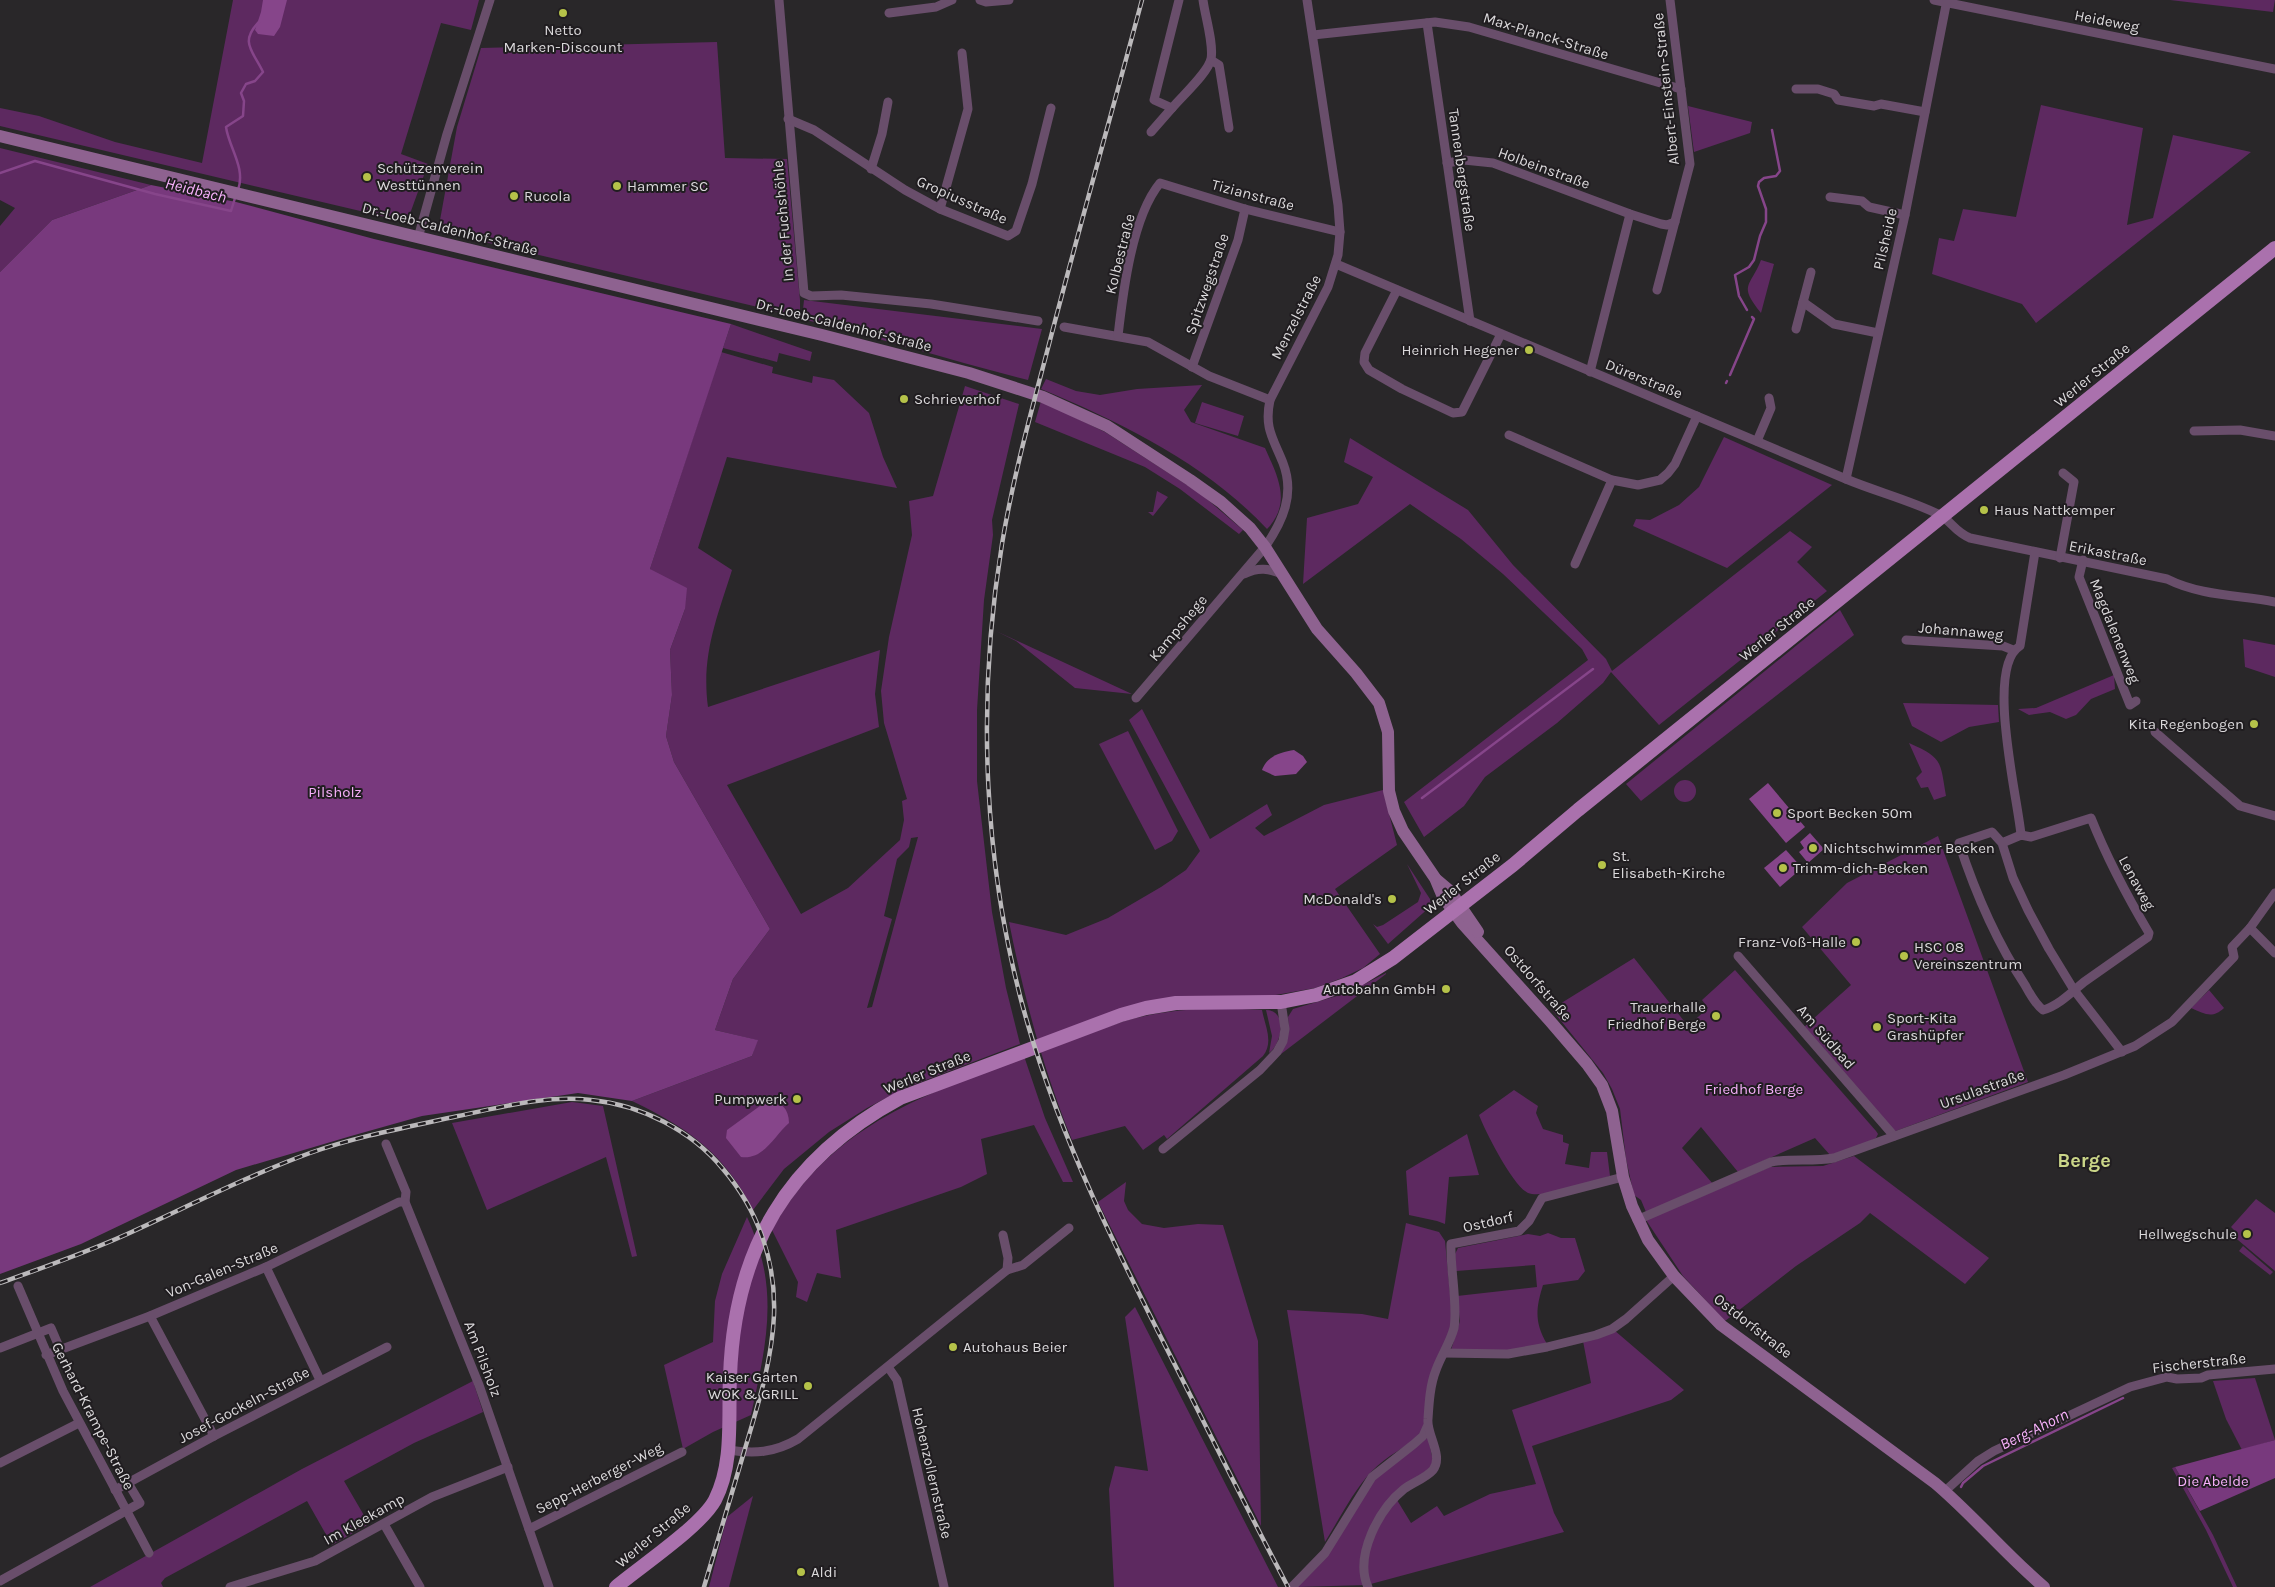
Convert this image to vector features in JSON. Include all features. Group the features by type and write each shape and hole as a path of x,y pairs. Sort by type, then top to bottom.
{"main road":[{"name":"Dr.-Loeb-Caldenhof-Straße","path":"0,136 838,339 1024,390 1107,426 1157,457 1221,502 1250,528 1265,546 1284,575 1299,604 1317,630 1356,673 1379,703 1388,732 1388,781 1392,806 1403,831 1435,878 1440,893 1457,908"},
{"name":"Werler Straße","path":"616,1587 704,1514 715,1499 723,1478 728,1450 734,1327 745,1275 771,1217 806,1169 839,1138 868,1116 912,1093 1121,1015 1176,1003 1281,1002 1316,995 1370,973 1393,958 1457,908 2275,248"},
{"name":"Ostdorfstraße","path":"1457,908 1468,930 1587,1064 1602,1085 1613,1116 1623,1177 1637,1220 1648,1240 1674,1276 1721,1325 1945,1491 1965,1509 2015,1562 2044,1587"}],"street":[{"path":"418,238 447,134 490,0"},
{"name":"In der Fuchshöhle","path":"779,0 804,293 811,296 842,295 930,304 1038,321"},
{"path":"889,12 936,7 952,0"},
{"path":"980,0 986,2 1009,0"},
{"path":"1172,108 1154,100 1179,0"},
{"path":"1151,132 1204,71 1211,60 1210,42 1202,0"},
{"name":"Menzelstraße","path":"1265,546 1278,528 1288,501 1287,478 1270,436 1267,422 1270,400 1326,292 1336,264 1340,232 1338,205 1307,0"},
{"name":"Albert-Einstein-Straße","path":"1657,290 1690,164 1670,0"},
{"name":"Heideweg","path":"1934,0 2275,69"},
{"name":"Pilsheide","path":"1846,479 1905,215 1947,2"},
{"name":"Max-Planck-Straße","path":"1312,35 1426,23 1468,27 1681,89"},
{"name":"Tannenbergstraße","path":"1426,23 1470,321"},
{"path":"940,209 968,109 962,54"},
{"path":"1211,60 1219,65 1229,128"},
{"path":"1796,89 1818,89 1834,94 1838,100 1874,106 1881,104 1925,112"},
{"path":"871,169 882,134 888,102"},
{"name":"Gropiusstraße","path":"788,119 814,130 871,169 940,209 1008,236 1016,231 1032,184 1051,108"},
{"name":"Holbeinstraße","path":"1447,163 1464,160 1493,163 1660,224 1666,225 1675,222"},
{"name":"Tizianstraße","path":"1160,183 1245,209 1340,232"},
{"name":"Kolbestraße","path":"1118,336 1124,287 1142,216 1153,191 1160,183"},
{"path":"1830,197 1862,202 1869,207 1905,215"},
{"name":"Spitzwegstraße","path":"1192,367 1238,240 1245,209"},
{"path":"1590,372 1630,214"},
{"name":"Dürerstraße","path":"1336,264 1846,479 1942,516"},
{"path":"1796,329 1811,272"},
{"path":"1397,290 1365,353 1364,362 1369,370 1402,389 1453,413 1462,412 1501,334"},
{"path":"1803,302 1834,324 1878,333"},
{"path":"1064,327 1148,342 1209,376 1270,400"},
{"path":"1757,441 1770,408 1769,398"},
{"path":"1509,435 1612,480 1638,485 1660,480 1675,464 1697,416"},
{"path":"2194,431 2240,430 2275,436"},
{"path":"2060,558 2074,482 2064,473"},
{"path":"1575,564 1612,480"},
{"name":"Erikastraße","path":"1942,516 1954,528 1970,538 2060,558 2083,560 2166,579 2182,587 2275,602"},
{"name":"Kampshege","path":"1136,698 1265,546"},
{"path":"2021,835 2007,755 2005,726 2007,670 2010,655 2013,650 2020,646 2035,552"},
{"name":"Magdalenenweg","path":"2083,560 2080,578 2130,705 2136,701"},
{"path":"1241,576 1258,569 1266,569 1284,575"},
{"name":"Johannaweg","path":"1906,640 2003,646 2013,650"},
{"path":"2155,732 2240,806 2275,816"},
{"name":"Lenaweg","path":"2091,818 2105,854 2124,892 2150,933 2148,937 2051,1008 2043,1010 2038,1006 2002,946 1981,902 1960,842 1992,832 2002,843 2021,835 2031,837 2091,818"},
{"path":"2002,843 2013,878 2028,910 2074,990 2122,1052"},
{"name":"Ursulastraße","path":"1637,1220 1771,1162 1785,1159 1817,1161 1834,1158 2064,1075 2143,1042 2172,1022 2234,957 2232,947 2250,928 2275,893"},
{"path":"2250,928 2275,953"},
{"name":"Am Südbad","path":"1738,956 1894,1136"},
{"path":"1163,1148 1260,1070 1277,1052 1283,1041 1285,1029 1281,1002"},
{"name":"Am Pilsholz","path":"386,1144 406,1192 405,1202 410,1210 479,1385 549,1587"},
{"name":"Ostdorf","path":"1368,1587 1363,1570 1364,1558 1383,1514 1395,1497 1432,1470 1436,1462 1435,1449 1427,1427 1436,1371 1454,1328 1451,1244 1515,1233 1529,1221 1542,1198 1623,1177"},
{"name":"Von-Galen-Straße","path":"46,1355 150,1316 266,1267 399,1202 405,1202"},
{"path":"728,1450 762,1453 790,1444 1007,1270 1023,1265 1069,1228"},
{"path":"1003,1235 1008,1258 1007,1270"},
{"path":"266,1267 320,1380"},
{"path":"1444,1353 1508,1354 1548,1347 1596,1335 1612,1329 1674,1276"},
{"name":"Gerhard-Krampe-Straße","path":"18,1286 46,1355 79,1423 149,1553"},
{"path":"150,1316 214,1436"},
{"name":"Gerhard-Krampe-Straße","path":"37,1333 51,1328 60,1349"},
{"path":"0,1348 37,1333"},
{"name":"Josef-Gockeln-Straße","path":"115,1490 387,1346"},
{"name":"Hohenzollernstraße","path":"888,1367 897,1380 944,1587"},
{"name":"Fischerstraße","path":"1945,1491 1978,1461 1994,1451 2130,1387 2167,1377 2177,1379 2201,1378 2208,1375 2275,1369"},
{"path":"0,1463 79,1423"},
{"path":"1292,1587 1326,1553 1372,1477 1423,1436 1427,1427"},
{"name":"Sepp-Herberger-Weg","path":"529,1529 682,1452"},
{"name":"Im Kleekamp","path":"230,1587 315,1561 432,1496 508,1467"},
{"name":"Gerhard-Krampe-Straße","path":"127,1510 140,1503 128,1483"},
{"path":"0,1581 127,1510"},
{"path":"384,1524 420,1587"}],"green space":[{"path":"233,0 479,0 471,30 441,23 401,154 428,164 407,222 0,126 0,108 39,116 115,142 202,163"},
{"path":"2170,0 2275,0 2273,12"},
{"name":"Hammer SC","path":"717,42 725,158 787,159 800,317 438,231 457,127 481,48"},
{"path":"2041,105 2143,128 2127,225 2153,218 2173,135 2251,152 2036,323 2022,304 1932,274 1939,238 1954,241 1963,209 2016,217"},
{"path":"1688,106 1752,122 1750,133 1694,152"},
{"path":"0,148 151,185 52,220 0,272 0,226 15,208 0,200"},
{"name":"Pilsholz","path":"151,185 236,202 374,239 731,324 650,569 687,588 685,609 670,650 672,695 666,736 674,762 770,929 733,979 715,1030 758,1040 752,1056 632,1101 578,1093 422,1116 236,1170 81,1244 0,1274 0,272 52,220"},
{"path":"1761,260 1774,264 1761,313 1750,296 1748,286"},
{"path":"804,300 1042,329 1028,380 802,319"},
{"path":"731,324 812,352 810,361 779,353 777,362 723,348"},
{"path":"721,352 773,367 772,373 812,383 813,376 834,380 869,413 883,457 897,488 727,457 698,548 732,570 716,621 709,653 706,688 708,707 880,650 875,694 879,727 727,785 801,914 848,888 900,840 904,820 902,801 907,799 884,723 881,691 889,637 912,535 909,501 933,496 965,386 1019,404 992,520 993,535 984,600 977,710 977,781 992,912 1006,988 1020,1044 905,1088 867,1108 829,1132 784,1169 753,1210 730,1173 703,1144 670,1121 632,1101 752,1056 757,1040 715,1030 733,979 770,929 674,762 666,736 672,695 670,650 685,609 650,569","holes":["918,837 872,1007 867,1008 892,919 884,916 897,859 909,847 911,838"]},
{"path":"1046,379 1076,391 1100,395 1137,389 1202,385 1184,410 1191,422 1265,448 1280,490 1281,500 1275,519 1267,529 1217,484 1162,447 1102,416 1041,389"},
{"path":"1041,401 1105,432 1201,494 1243,530 1239,534 1180,489 1145,467 1035,422"},
{"path":"1202,402 1244,416 1238,436 1195,423"},
{"path":"1724,437 1832,485 1727,568 1633,526 1636,519 1650,520 1679,505 1699,487"},
{"path":"1350,438 1468,510 1513,565 1606,659 1612,671 1790,531 1812,547 1797,562 1827,591 1659,725 1611,672 1603,683 1557,723 1485,777 1464,806 1424,837 1404,802 1588,660 1582,649 1503,574 1461,539 1410,504 1303,584 1307,518 1358,504 1373,477 1344,462"},
{"path":"1157,491 1168,497 1153,516 1148,512 1153,512"},
{"path":"1840,610 1854,635 1641,801 1626,784"},
{"path":"996,631 1132,694 1075,688 1016,641"},
{"path":"2243,639 2275,645 2275,677 2245,667"},
{"path":"2114,675 2115,689 2091,699 2076,715 2066,719 2050,712 2029,715 2018,709 2036,708"},
{"path":"1903,703 1998,705 1999,722 1969,727 1941,742 1912,726"},
{"path":"1142,709 1210,839 1267,804 1272,815 1255,828 1264,836 1324,805 1383,790 1397,845 1335,889 1380,954 1363,968 1315,988 1259,998 1177,998 1048,1049 1106,1027 1159,1013 1210,1009 1262,1010 1268,1040 1263,1056 1167,1139 1164,1135 1143,1150 1125,1126 1072,1140 1052,1087 1035,1033 1009,922 1066,935 1108,918 1161,887 1186,870 1200,851 1129,720"},
{"path":"1128,731 1178,831 1172,841 1155,850 1099,744"},
{"path":"1909,743 1928,753 1938,762 1941,768 1946,796 1934,800 1928,787 1921,788 1916,778 1922,772"},
{"path":"1685,780 1693,783 1696,791 1693,799 1685,802 1677,799 1674,791 1677,783"},
{"name":"HSC 08 Vereinszentrum","path":"1938,836 2028,1082 1893,1132 1803,1028 1851,985 1802,927 1847,883"},
{"path":"1407,864 1430,899 1431,906 1388,944 1373,924 1377,927 1383,925 1418,902 1421,893"},
{"name":"Friedhof Berge","path":"1634,958 1688,1026 1708,1008 1702,1000 1735,970 1876,1131 1878,1134 1876,1138 1857,1147 1830,1155 1815,1138 1738,1172 1701,1127 1682,1148 1713,1184 1646,1212 1641,1200 1634,1195 1626,1159 1620,1109 1612,1089 1603,1073 1553,1011 1563,1002"},
{"path":"1386,973 1281,1054 1289,1031 1288,1017 1293,1009 1347,993"},
{"path":"2209,990 2224,1008 2216,1013 2204,1014 2191,1008"},
{"path":"1266,1010 1273,1011 1278,1015 1281,1028 1274,1049 1269,1053 1272,1036"},
{"path":"1024,1056 1045,1118 1073,1182 1063,1182 1034,1125 981,1139 987,1174 961,1187 836,1230 841,1278 817,1273 807,1302 796,1297 798,1282 772,1230 795,1194 821,1164 850,1140 881,1119 914,1101"},
{"path":"1514,1090 1538,1106 1536,1113 1543,1129 1563,1135 1563,1142 1569,1144 1565,1164 1589,1168 1591,1152 1607,1152 1610,1176 1569,1189 1545,1194 1528,1193 1522,1188 1507,1169 1479,1115"},
{"path":"572,1102 603,1106 637,1256 632,1257 606,1157 487,1210 452,1123"},
{"path":"1467,1134 1479,1175 1449,1177 1445,1224 1409,1215 1406,1171"},
{"path":"1854,1156 1989,1258 1965,1284 1870,1213 1860,1223 1796,1266 1725,1321 1683,1276 1646,1220 1770,1167 1823,1166"},
{"path":"1126,1182 1124,1201 1128,1210 1142,1224 1164,1228 1198,1224 1223,1225 1258,1341 1261,1526 1098,1202"},
{"path":"2256,1199 2275,1213 2275,1271 2232,1235 2235,1231 2231,1227"},
{"path":"747,1217 764,1268 767,1292 767,1315 762,1363 751,1415 713,1432 683,1449 664,1365 713,1342 715,1301 722,1274"},
{"path":"1406,1223 1439,1232 1445,1241 1452,1313 1451,1327 1422,1433 1372,1471 1353,1496 1325,1542 1287,1310 1362,1314 1388,1319"},
{"path":"1548,1233 1561,1238 1575,1238 1585,1271 1578,1280 1543,1285 1538,1308 1538,1322 1547,1344 1508,1351 1451,1350 1460,1321 1457,1296 1537,1287 1535,1265 1456,1271 1455,1254 1458,1248 1528,1234 1540,1236"},
{"path":"2243,1246 2273,1272 2270,1275 2239,1251"},
{"path":"1135,1307 1278,1587 1114,1587 1109,1489 1115,1466 1148,1471 1125,1317"},
{"path":"1614,1330 1684,1390 1671,1400 1532,1446 1554,1513 1564,1532 1367,1585 1297,1587 1330,1551 1360,1500 1378,1475 1428,1437 1433,1461 1430,1468 1396,1494 1382,1512 1369,1536 1365,1549 1363,1561 1363,1570 1364,1559 1373,1533 1383,1514 1397,1500 1411,1523 1437,1506 1444,1516 1490,1494 1536,1484 1512,1410 1591,1383 1583,1341"},
{"path":"2255,1378 2275,1440 2242,1450 2226,1419 2213,1381"},
{"path":"473,1381 483,1412 414,1443 344,1481 369,1524 332,1545 307,1501 165,1578 161,1583 163,1587 90,1587 302,1469"},
{"name":"Die Abelde","path":"2275,1440 2275,1478 2200,1511 2175,1467"},
{"path":"2175,1467 2213,1535 2237,1587 2233,1587 2206,1530 2172,1468"},
{"path":"753,1496 729,1587 709,1587 727,1517"}],"shaded area":[{"path":"263,0 287,0 280,27 274,36 258,34 255,30"},
{"path":"1294,750 1303,756 1307,762 1296,774 1275,776 1262,770 1271,758"},
{"name":"Sport Becken 50m","path":"1768,783 1805,827 1786,843 1749,799"},
{"name":"Nichtschwimmer Becken","path":"1810,833 1824,849 1808,863 1799,852 1804,848 1800,842"},
{"name":"Trimm-dich-Becken","path":"1786,850 1802,868 1780,887 1764,868"},
{"path":"768,1100 777,1102 786,1110 789,1123 762,1151 749,1157 741,1157 726,1138 727,1130"}],"waterway":[{"name":"Heidbach","path":"238,190 240,182 239,166 226,127 243,116 244,101 241,93 246,84 255,81 263,72 252,52 249,41 253,29 259,22"},
{"path":"1747,310 1739,296 1735,275 1749,267 1754,260 1760,236 1766,222 1766,209 1758,186 1759,182 1764,178 1776,176 1780,171 1772,130"},
{"name":"Heidbach","path":"0,173 35,161 155,194 231,211 235,198"},
{"path":"1730,375 1754,319 1752,317"},
{"path":"1422,798 1593,669"},
{"name":"Berg-Ahorn","path":"1961,1487 1963,1483 1983,1466 2123,1398"}],"railway":[{"path":"1142,0 1029,421 1011,494 1002,544 989,664 987,725 988,786 993,847 1001,907 1013,967 1028,1025 1058,1113 1093,1197 1132,1281 1288,1587"},
{"path":"0,1283 110,1242 287,1162 328,1147 365,1137 541,1100 591,1100 628,1107 646,1114 664,1122 696,1142 723,1169 746,1202 755,1219 768,1256 772,1275 774,1315 767,1367 754,1419 704,1587"}],"place":[{"name":"Netto Marken-Discount","path":"563,13"},
{"name":"Schützenverein Westtünnen","path":"367,177"},
{"name":"Hammer SC","path":"617,186"},
{"name":"Rucola","path":"514,196"},
{"name":"Heinrich Hegener","path":"1529,350"},
{"name":"Schrieverhof","path":"904,399"},
{"name":"Haus Nattkemper","path":"1984,510"},
{"name":"Kita Regenbogen","path":"2254,724"},
{"name":"Sport Becken 50m","path":"1777,813"},
{"name":"Nichtschwimmer Becken","path":"1813,848"},
{"name":"St. Elisabeth-Kirche","path":"1602,865"},
{"name":"Trimm-dich-Becken","path":"1783,868"},
{"name":"McDonald's","path":"1392,899"},
{"name":"Franz-Voß-Halle","path":"1856,942"},
{"name":"HSC 08 Vereinszentrum","path":"1904,956"},
{"name":"Autobahn GmbH","path":"1446,989"},
{"name":"Trauerhalle Friedhof Berge","path":"1716,1016"},
{"name":"Sport-Kita Grashüpfer","path":"1877,1027"},
{"name":"Pumpwerk","path":"797,1099"},
{"name":"Hellwegschule","path":"2247,1234"},
{"name":"Autohaus Beier","path":"953,1347"},
{"name":"Kaiser Garten WOK & GRILL","path":"808,1386"},
{"name":"Aldi","path":"801,1572"}],"district":[{"name":"Berge","path":"2084,1160"}]}
